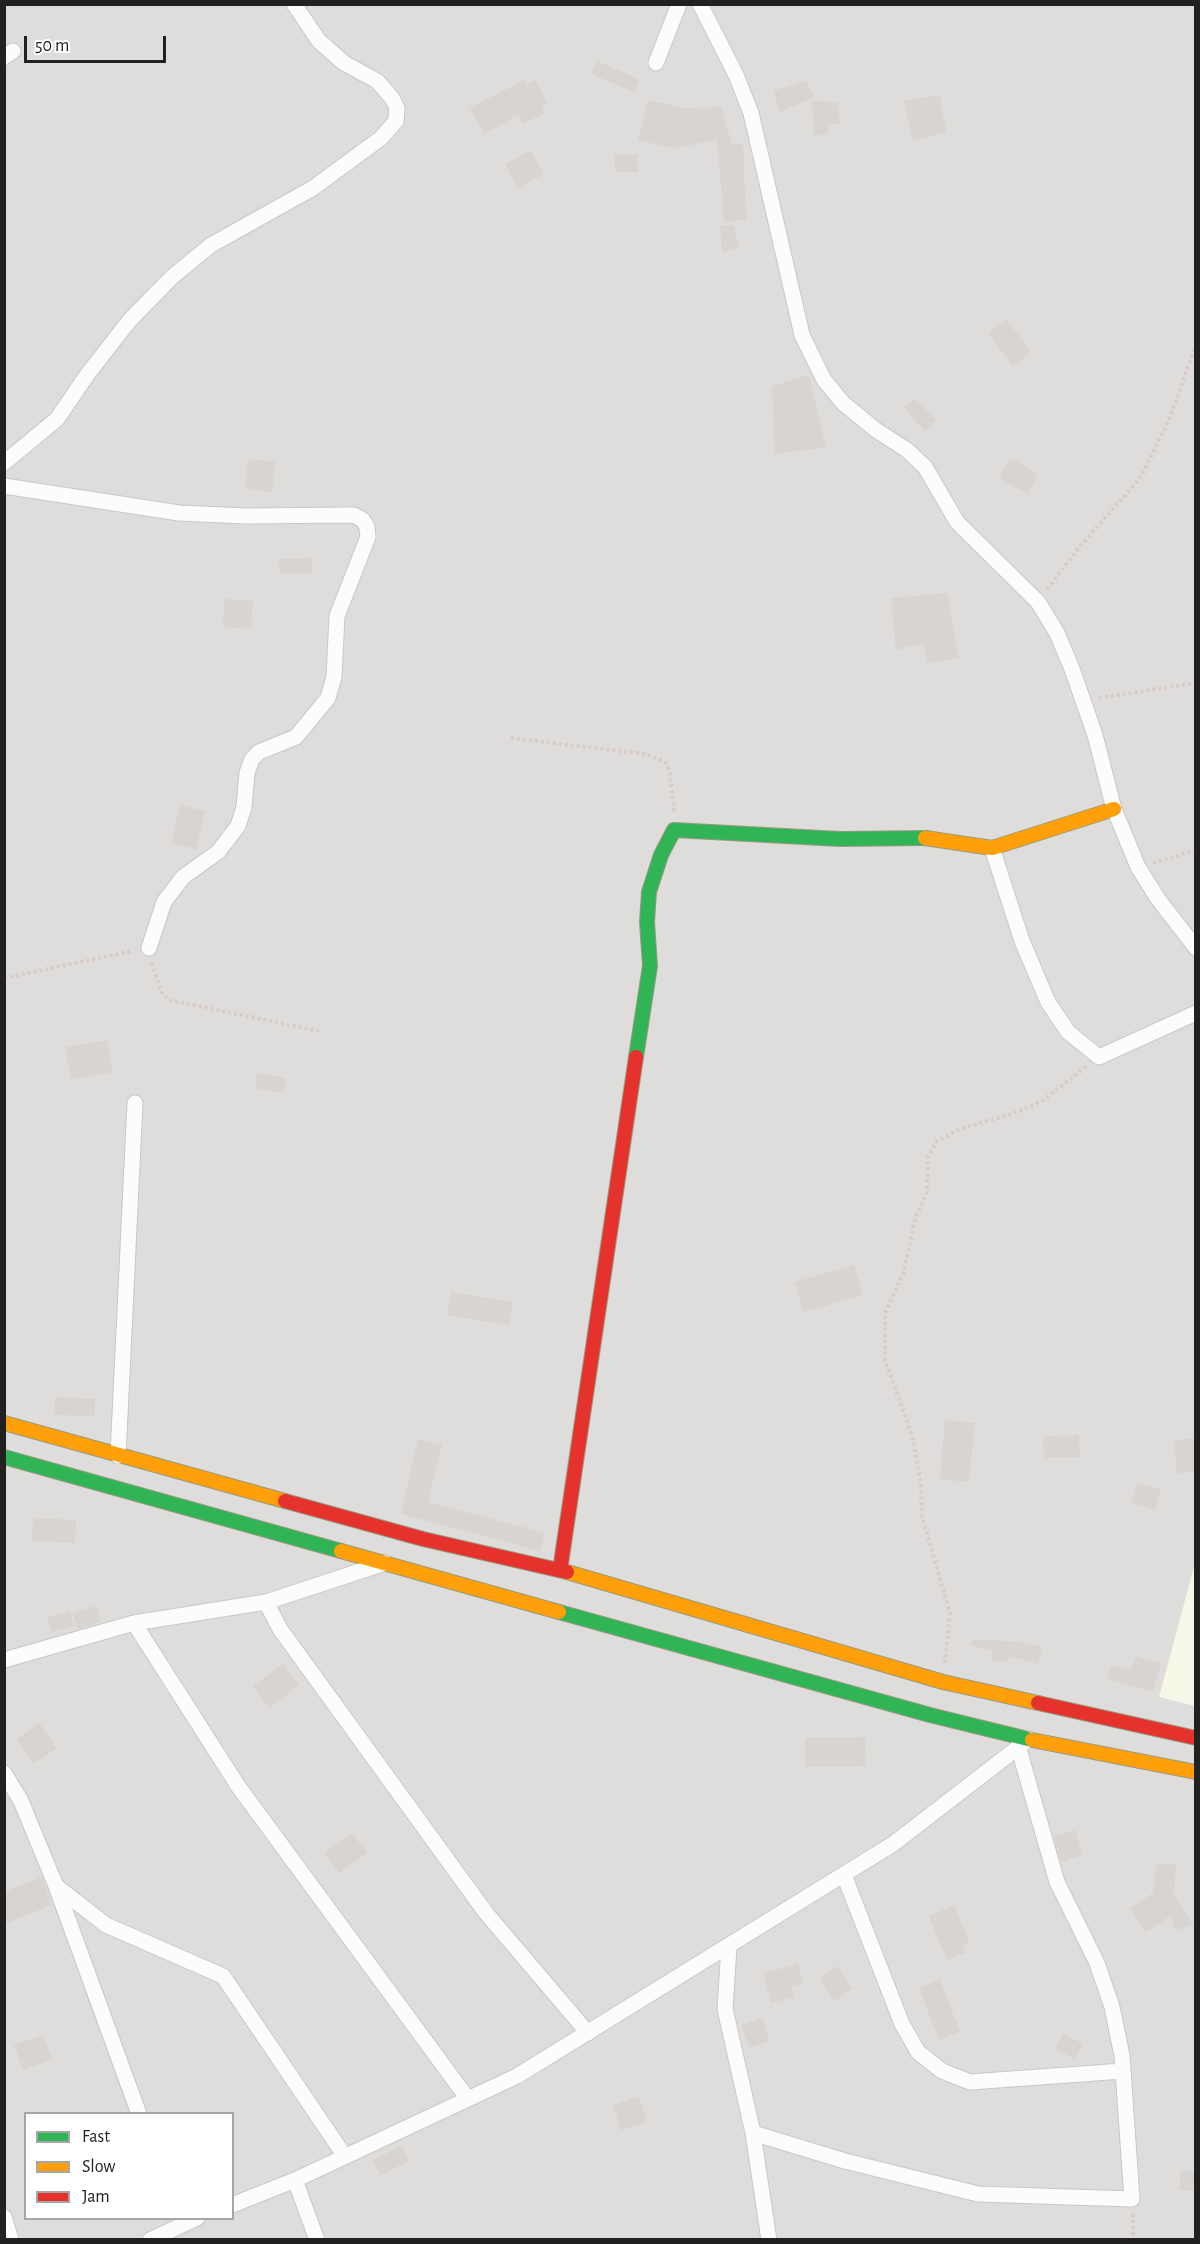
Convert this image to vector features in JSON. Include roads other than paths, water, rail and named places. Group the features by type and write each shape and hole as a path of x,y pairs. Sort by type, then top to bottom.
{"street":[{"path":"4,463 57,419 87,375 129,321 172,277 211,245 313,188 381,138 396,121 396,108 392,98 377,81 344,63 319,41 294,4"},
{"path":"656,63 679,4"},
{"path":"700,4 736,75 751,113 802,335 824,380 843,403 876,430 907,450 925,467 957,522 1038,602 1058,633 1084,702 1114,809 1138,867 1158,899 1196,948"},
{"path":"4,486 179,513 246,516 354,515 363,519 367,527 368,537 338,616 334,677 328,699 296,737 259,752 252,759 247,772 244,807 238,826 218,852 183,877 164,902 154,926 149,948"},
{"path":"560,1570 650,966 647,922 649,892 661,855 674,830 840,839 915,836 992,848 1114,809"},
{"path":"992,848 1022,941 1048,1002 1068,1032 1099,1056 1196,1013"},
{"path":"118,1456 135,1103"},
{"path":"4,1423 423,1539 560,1570 943,1682 1196,1738"},
{"path":"4,1456 930,1714 1023,1742 1196,1772"},
{"path":"4,1660 134,1623 266,1602 385,1563"},
{"path":"266,1602 280,1629 486,1913 588,2033"},
{"path":"134,1623 238,1786 468,2098"},
{"path":"234,2204 295,2180 344,2155 517,2076 893,1845 1023,1742"},
{"path":"753,2133 845,2161 978,2194 1132,2199 1123,2071 1112,2007 1097,1963 1057,1882 1023,1742"},
{"path":"4,1773 21,1801 56,1886 139,2112"},
{"path":"844,1875 902,2024 918,2052 942,2071 970,2082 1123,2071"},
{"path":"56,1886 106,1925 223,1976 344,2155"},
{"path":"729,1947 725,2008 753,2133 769,2240"},
{"path":"295,2180 317,2240"},
{"path":"4,2217 11,2240"},
{"path":"150,2240 193,2220"}]}
